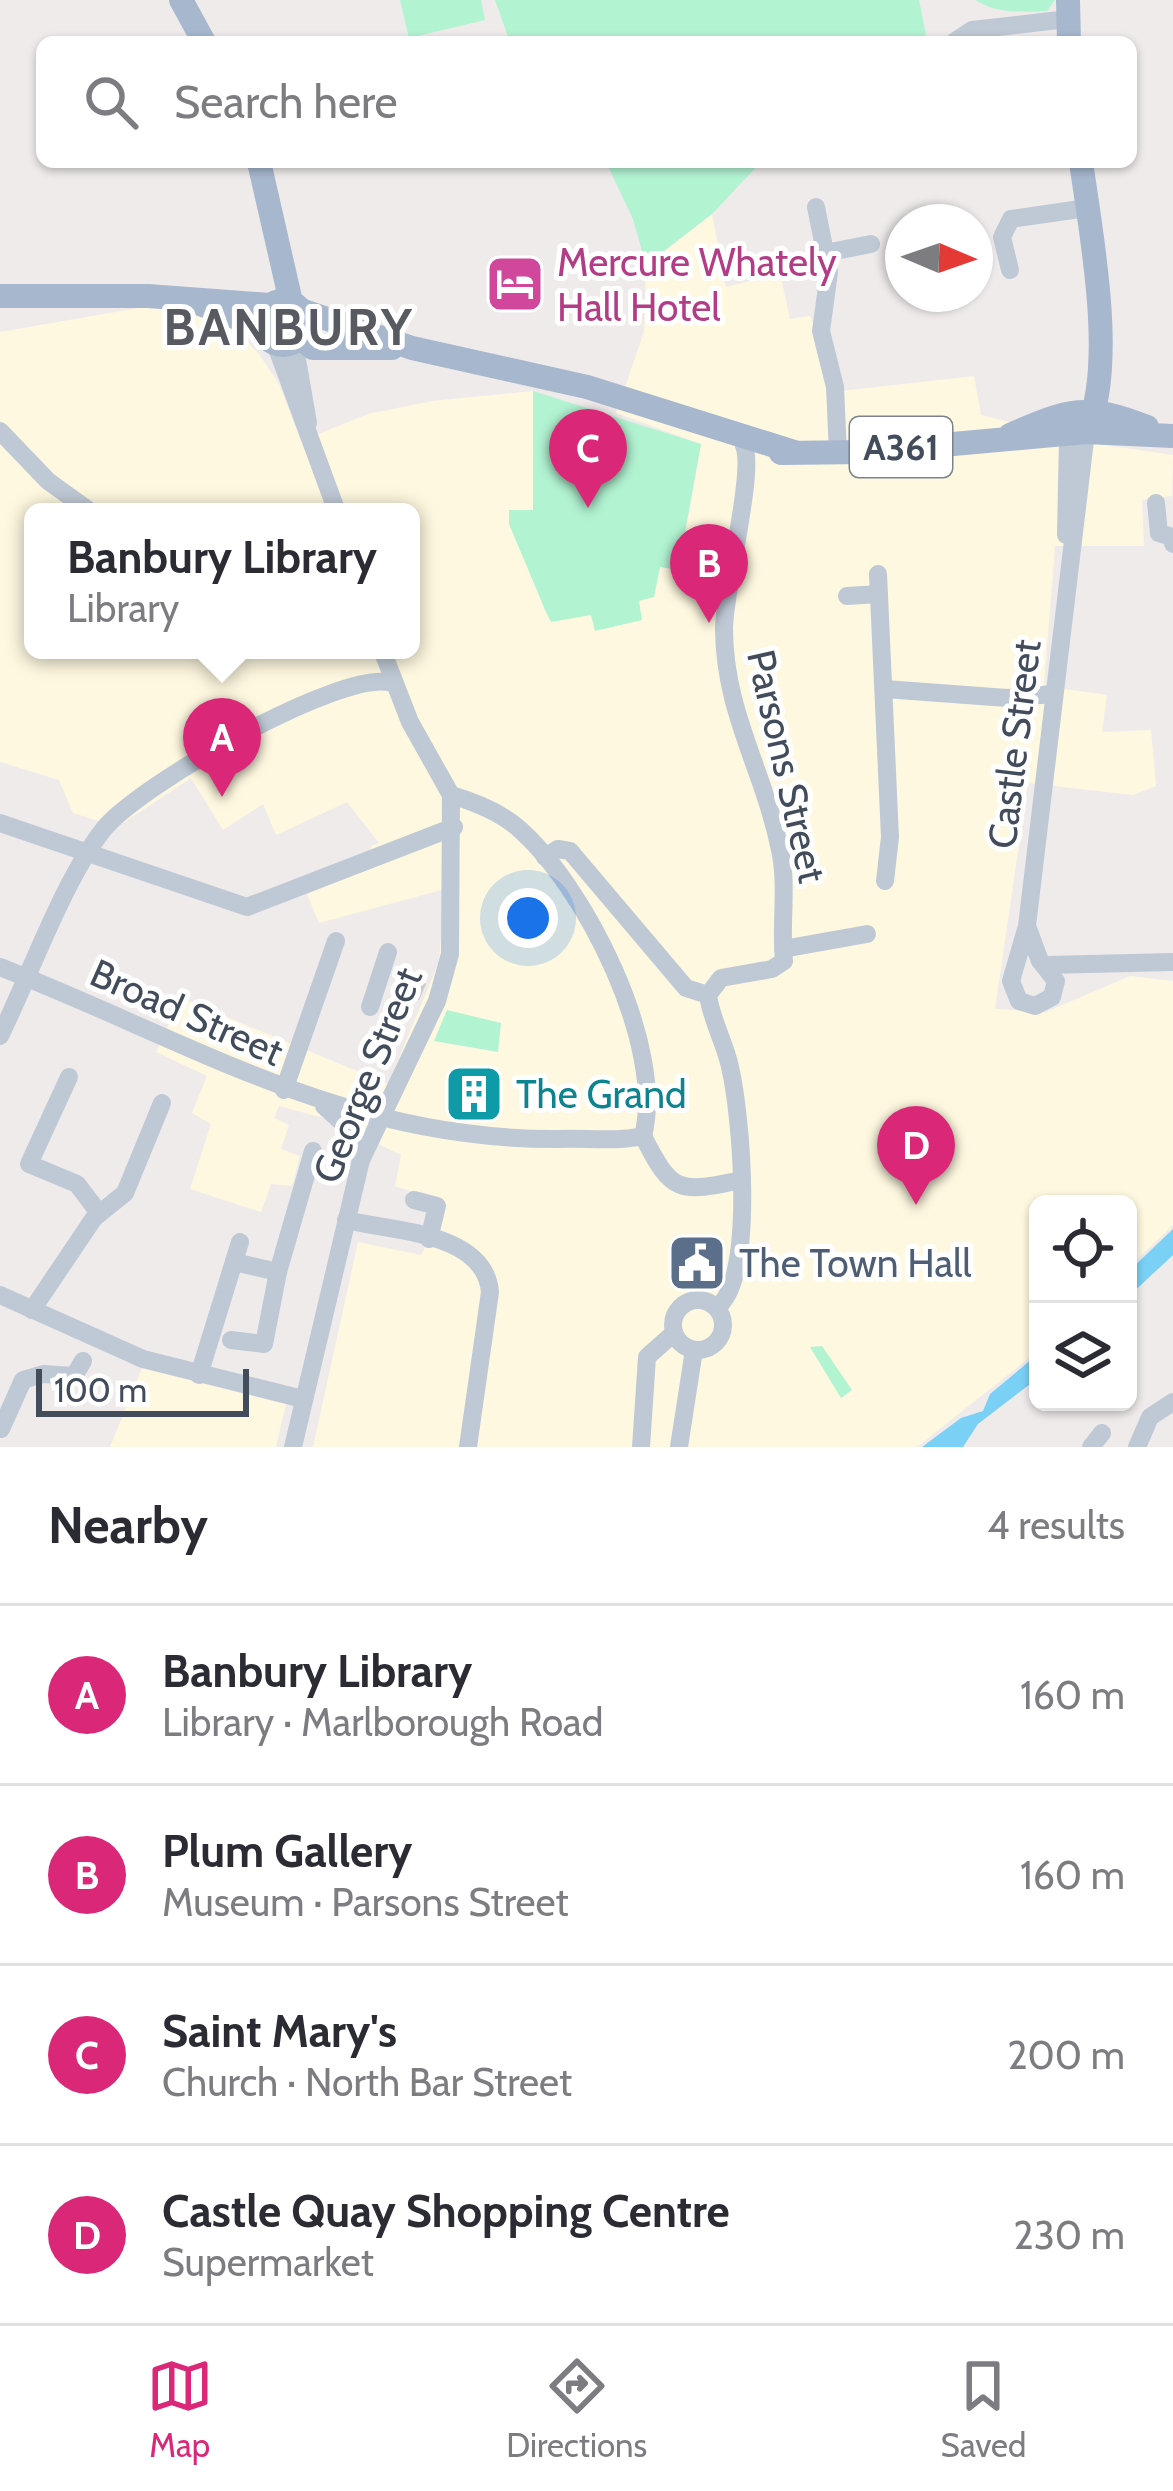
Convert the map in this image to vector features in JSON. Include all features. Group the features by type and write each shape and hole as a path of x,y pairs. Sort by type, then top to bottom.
{"main road":[{"path":"182,0 201,36"},
{"path":"260,168 280,265 283,321"},
{"path":"1082,168 1098,343 1082,422"},
{"name":"A361","path":"0,296 187,298 283,321 313,348 412,348 619,397 794,452"},
{"name":"A361","path":"719,432 744,446 838,453 1008,436 1082,422 1172,436"}],"street":[{"path":"963,36 972,30 1069,20"},
{"path":"816,207 828,302 821,331 836,387 838,453"},
{"path":"1010,270 1002,237 1011,219 1087,208"},
{"path":"825,254 871,244"},
{"path":"283,321 307,398 308,434 334,503"},
{"name":"Castle Street","path":"1017,967 1027,926 1082,422"},
{"path":"0,431 48,481 79,503"},
{"name":"Parsons Street","path":"744,446 750,468 726,587 725,676 779,845 786,890 783,955"},
{"path":"1156,503 1159,533 1173,536 1173,546"},
{"path":"847,596 879,584 890,837 885,881"},
{"path":"345,686 371,659"},
{"path":"383,659 451,795 501,816 545,857 616,974 636,1021 644,1056 643,1136 666,1180 680,1188 742,1180"},
{"path":"0,1036 90,850 117,815 269,720 345,686 392,683"},
{"path":"884,689 1052,702"},
{"name":"George Street","path":"293,1447 361,1160 432,995 453,929 451,795"},
{"path":"0,824 254,907 454,826"},
{"path":"545,857 561,848 570,850 684,986 708,995"},
{"name":"Castle Street","path":"1027,926 1048,969"},
{"path":"708,995 721,978 772,969 783,955 866,934"},
{"path":"284,1090 336,941"},
{"path":"370,1007 388,952"},
{"path":"1048,969 1046,1003 1026,1005 1011,989 1017,967 1173,962"},
{"name":"Broad Street","path":"0,967 284,1090 380,1119 503,1138 643,1136"},
{"path":"382,976 406,985"},
{"path":"708,995 731,1071 742,1180 734,1288 717,1306"},
{"path":"69,1077 28,1164 77,1184 99,1213"},
{"name":"Broad Street","path":"320,1102 344,1124 361,1160"},
{"path":"32,1310 99,1213 125,1193 155,1136 162,1103"},
{"path":"231,1340 264,1344 278,1272 313,1151"},
{"path":"415,1200 437,1206 429,1239"},
{"path":"346,1220 470,1253 489,1281 468,1447"},
{"path":"199,1375 237,1252 278,1272"},
{"path":"0,1294 128,1354 303,1400"},
{"path":"641,1447 647,1357 674,1333 681,1306 696,1300 717,1306"},
{"path":"694,1351 712,1347 722,1333 717,1306"},
{"path":"674,1333 694,1351"},
{"path":"680,1447 694,1351"},
{"path":"1,1429 23,1380 44,1374 74,1376 83,1360"},
{"path":"1137,1447 1150,1417 1173,1402"}],"shaded area":[{"path":"712,214 726,287 780,273 790,319 810,316 841,391 974,376 981,415 1098,444 1173,455 1172,496 1142,500 1144,546 1055,546 1044,686 1107,695 1102,732 1151,730 1156,786 1133,795 1028,783 995,1009 1046,1012 1130,976 1173,981 1173,1225 1137,1259 1137,1195 1029,1195 1029,1358 917,1447 313,1447 358,1242 421,1255 436,1227 413,1192 395,1186 401,1155 324,1118 279,1106 274,1118 289,1125 281,1149 300,1156 292,1186 271,1184 261,1212 190,1189 211,1124 192,1113 207,1076 156,1052 181,998 388,1084 439,962 445,889 319,923 307,894 364,870 371,846 379,843 347,802 276,835 263,804 223,830 191,778 117,827 73,813 59,780 0,762 0,332 150,306 201,314 239,333 259,354 279,384 301,441 368,414 432,401 533,391 533,510 510,524 546,612 639,601 660,566 679,570 701,444 616,413 644,332 646,265"},
{"path":"146,1358 288,1395 276,1447 110,1447"}],"green space":[{"path":"400,0 481,0 485,20 409,36"},
{"path":"495,0 919,0 926,35 924,36 508,36"},
{"path":"975,0 1055,0 1047,11 1028,12 1001,10"},
{"path":"609,168 755,168 712,214 646,265 633,219"},
{"path":"533,391 701,444 678,570 660,567 654,597 639,601 642,620 595,631 591,615 551,622 546,612 509,524 509,510 533,510"},
{"path":"447,1010 501,1023 498,1052 434,1041"},
{"path":"822,1346 852,1390 841,1398 810,1347"}],"water":[{"path":"1173,1229 1173,1255 1137,1289 1137,1263"},
{"path":"1029,1362 1029,1385 978,1424 963,1447 922,1447 961,1418 983,1411 990,1394"}],"tunnel":[{"path":"406,985 425,993"}],"place":[{"name":"Mercure Whately Hall Hotel","path":"515,284"},
{"name":"Saint Mary's","path":"588,508"},
{"name":"Plum Gallery","path":"709,623"},
{"name":"Banbury Library","path":"222,797"},
{"name":"The Grand","path":"474,1094"},
{"name":"Castle Quay Shopping Centre","path":"916,1205"},
{"name":"The Town Hall","path":"697,1263"}],"district":[{"name":"BANBURY","path":"289,327"}]}
